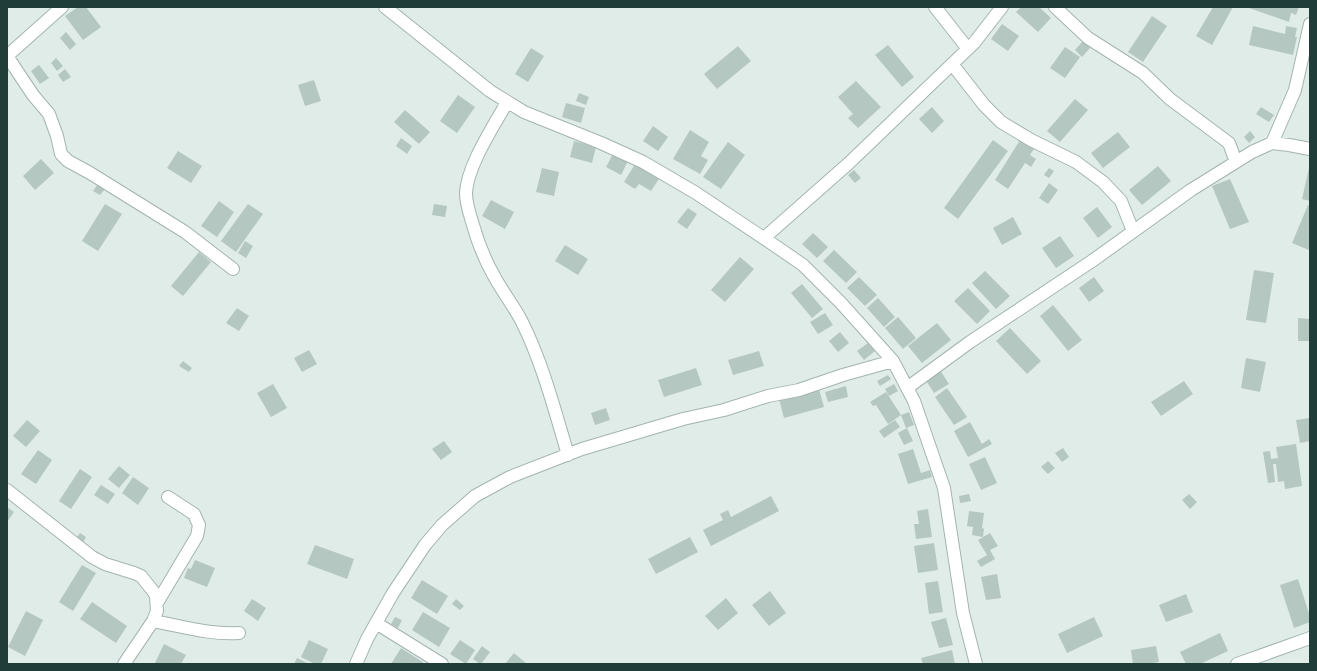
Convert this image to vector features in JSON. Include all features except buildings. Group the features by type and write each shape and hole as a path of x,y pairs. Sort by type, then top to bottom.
{"street":[{"path":"62,7 7,56 33,95 49,114 62,154 68,162 90,173 185,232 232,269"},
{"path":"385,7 484,86 507,102 524,112 601,143 643,162 696,193 802,265 841,303 893,361 914,401 944,488 963,613 976,664"},
{"path":"935,7 968,49"},
{"path":"764,238 849,163 968,49 1002,7"},
{"path":"1055,7 1088,38 1143,73 1170,99 1229,143 1236,162"},
{"path":"1272,144 1295,90 1310,24"},
{"path":"952,64 984,105 1001,122 1031,140 1076,162 1103,182 1121,201 1133,231"},
{"path":"507,102 475,161 468,179 466,193 469,214 484,258 521,320 531,343 547,384 568,455"},
{"path":"907,388 970,342 1092,261 1191,190 1252,152 1272,144 1289,145 1310,149"},
{"path":"356,664 376,623 425,545 442,525 475,496 510,477 582,449 683,419 724,410 768,396 799,390 843,375 893,361"},
{"path":"7,490 92,557 105,564 141,576 153,591 157,603 157,611 153,621 124,664"},
{"path":"157,603 197,536 199,525 194,514 168,497"},
{"path":"153,621 211,633 239,633"},
{"path":"376,623 442,664"},
{"path":"1237,664 1310,638"}]}
